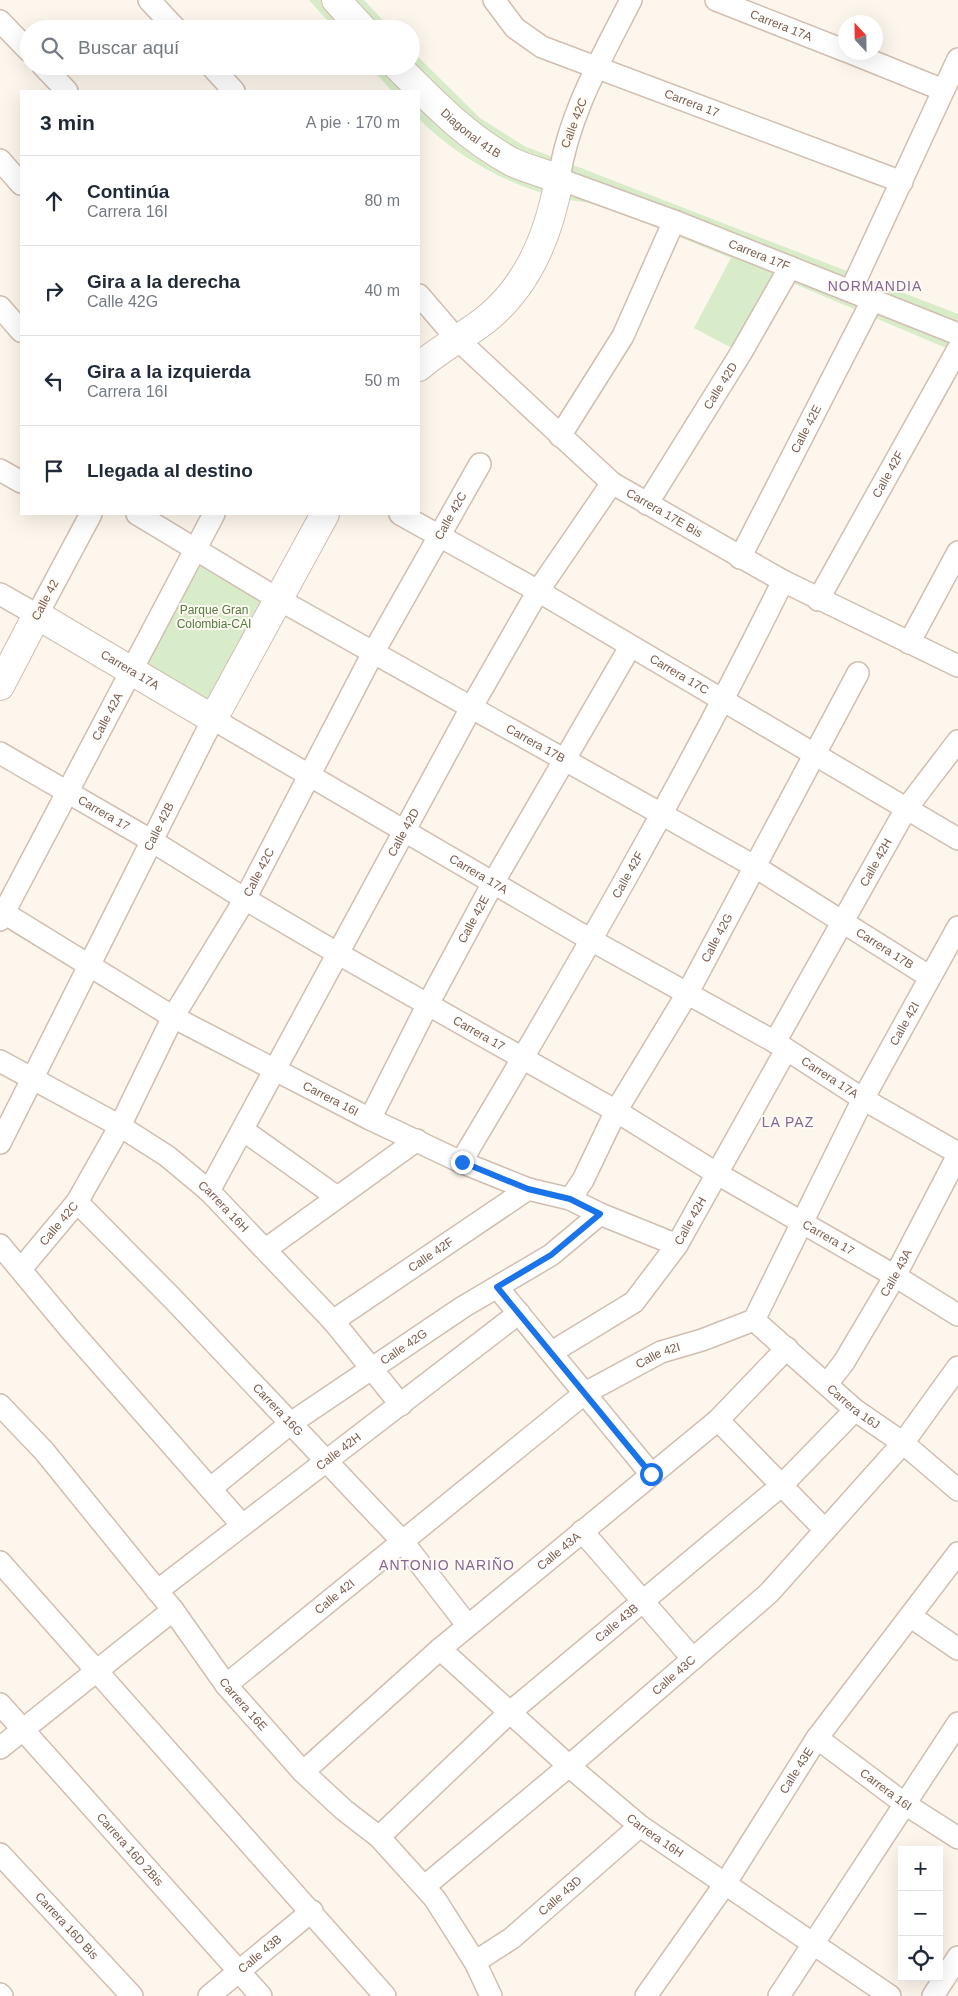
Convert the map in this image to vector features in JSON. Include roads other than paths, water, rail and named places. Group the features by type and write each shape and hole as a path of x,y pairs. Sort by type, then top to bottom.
{"street":[{"path":"149,0 168,20"},
{"path":"336,0 354,20"},
{"name":"Calle 42C","path":"456,338 491,315 509,297 528,270 547,233 564,149 597,67 631,0"},
{"name":"Carrera 17A","path":"716,0 838,48"},
{"name":"Carrera 17","path":"496,1 515,28 542,47 902,182"},
{"path":"0,20 20,41"},
{"path":"851,290 958,59"},
{"path":"869,60 943,90"},
{"path":"52,75 66,90"},
{"path":"219,75 233,90"},
{"name":"Diagonal 41B","path":"406,75 451,120 478,141 513,162 559,179"},
{"path":"0,160 20,183"},
{"name":"Carrera 17F","path":"559,179 674,221 958,334"},
{"path":"560,436 623,336 674,221"},
{"name":"Calle 42D","path":"647,504 741,353 790,267"},
{"name":"Carrera 17E Bis","path":"420,296 456,338 612,483 783,582 958,666"},
{"name":"Calle 42E","path":"740,558 873,299"},
{"path":"0,308 20,330"},
{"path":"420,365 456,338"},
{"name":"Calle 42F","path":"818,600 958,349"},
{"name":"Calle 42C","path":"21,1269 77,1202 120,1126 174,1017 244,899 438,535 480,464"},
{"path":"0,470 20,481"},
{"name":"Calle 42D","path":"209,1191 471,708 538,591 612,483"},
{"name":"Carrera 17B","path":"139,515 278,599 754,866 930,977"},
{"name":"Calle 42A","path":"2,917 213,515"},
{"name":"Calle 42B","path":"0,1143 34,1080 214,719 324,515"},
{"name":"Carrera 17C","path":"402,515 538,591 958,839"},
{"name":"Calle 42","path":"0,686 37,615 84,516"},
{"path":"909,643 958,552"},
{"name":"Calle 42F","path":"462,1162 662,815 723,701 783,582"},
{"name":"Carrera 17A","path":"0,594 591,940 780,1046 863,1099 958,1154"},
{"name":"Calle 42E","path":"370,1119 428,1004 494,883 630,647"},
{"name":"Calle 42G","path":"570,1199 582,1180 616,1111 686,994 858,673"},
{"name":"Calle 42H","path":"552,1352 622,1312 634,1302 677,1245 716,1173 841,921 906,810 958,741"},
{"name":"Carrera 17","path":"0,753 152,841 244,899 616,1111 716,1173 895,1276 958,1315"},
{"name":"Carrera 16I","path":"2,917 174,1017 370,1119 462,1162 528,1189 570,1199 600,1214 677,1245"},
{"name":"Calle 42I","path":"226,1685 585,1393 661,1352 702,1340 754,1320 863,1099 958,927"},
{"name":"Carrera 16H","path":"0,1061 120,1126 167,1156 209,1191 334,1321 401,1404"},
{"path":"243,1130 337,1197"},
{"path":"266,1249 417,1140"},
{"name":"Calle 43A","path":"827,1384 844,1362 895,1276 958,1154"},
{"name":"Calle 42F","path":"334,1321 528,1189"},
{"name":"Carrera 16G","path":"77,1202 327,1459 403,1542 468,1626"},
{"name":"Calle 42G","path":"212,1488 291,1423 371,1367 551,1255 600,1214"},
{"path":"0,1245 69,1328 212,1488 242,1525"},
{"path":"497,1287 651,1474"},
{"name":"Calle 42H","path":"158,1591 519,1313"},
{"name":"Carrera 16J","path":"754,1320 855,1410 903,1443 958,1490"},
{"name":"Calle 43A","path":"303,1772 440,1649 718,1420 787,1348"},
{"name":"Calle 43C","path":"424,1886 770,1593 903,1443 958,1367"},
{"name":"Carrera 16E","path":"0,1405 44,1450 158,1591 226,1685 303,1772 344,1810 379,1837 435,1899 475,1962 491,1996"},
{"name":"Calle 43B","path":"379,1837 509,1713 782,1485 855,1410"},
{"path":"718,1420 825,1530"},
{"path":"582,1531 693,1659"},
{"name":"Calle 43E","path":"646,1996 725,1884 817,1738 958,1554"},
{"path":"0,1562 312,1911 385,1996"},
{"path":"0,1748 23,1728 98,1672 173,1610"},
{"path":"910,1616 958,1649"},
{"name":"Carrera 16H","path":"440,1649 568,1766 640,1826 890,1996"},
{"name":"Carrera 16D 2Bis","path":"0,1704 261,1996"},
{"path":"780,1996 811,1944 958,1723"},
{"name":"Carrera 16I","path":"817,1738 905,1804 958,1838"},
{"name":"Calle 43D","path":"475,1962 512,1938 640,1826"},
{"name":"Carrera 16D Bis","path":"0,1854 132,1996"},
{"name":"Calle 43B","path":"209,1996 312,1911"},
{"path":"933,1996 958,1957"}],"district":[{"name":"NORMANDIA","path":"875,286"},
{"name":"LA PAZ","path":"788,1122"},
{"name":"ANTONIO NARIÑO","path":"447,1565"}],"park label":[{"name":"Parque Gran Colombia-CAI","path":"214,617"}]}
